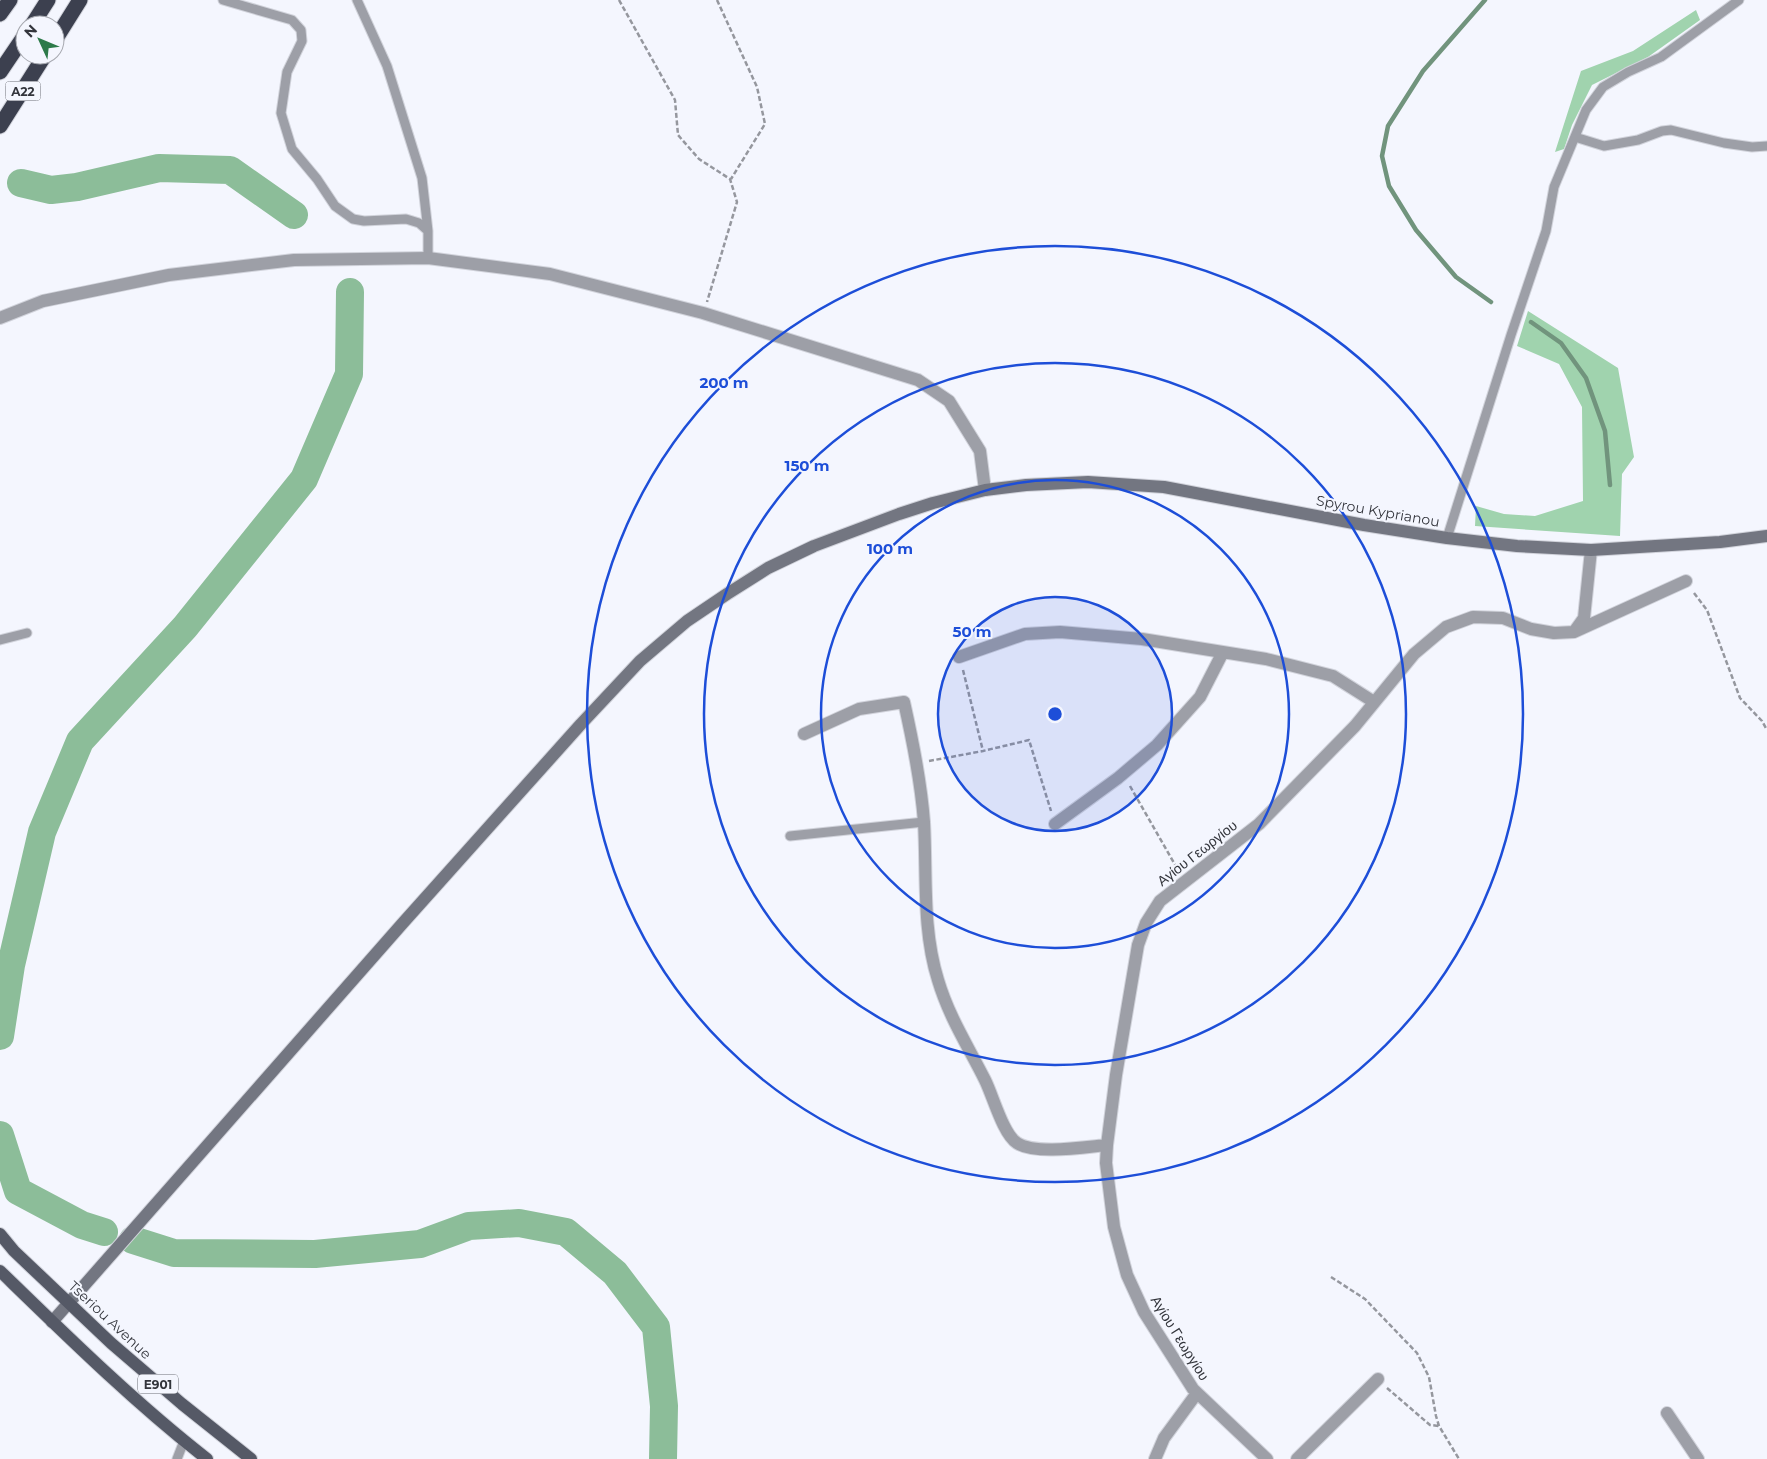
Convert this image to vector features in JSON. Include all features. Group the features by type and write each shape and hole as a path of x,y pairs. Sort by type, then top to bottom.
{"highway":[{"path":"0,14 10,0"},
{"path":"38,15 48,0"},
{"path":"65,24 80,0"},
{"name":"A22","path":"0,72 15,50"},
{"name":"A22","path":"0,126 39,65"}],"main road":[{"name":"Tseriou Avenue","path":"0,1234 14,1251 111,1343 182,1404 252,1459"},
{"name":"E901","path":"0,1271 52,1322 184,1441 207,1459"}],"street":[{"path":"0,318 43,300 169,274 294,260 428,258 550,274 704,313 918,380 949,401 980,451 985,490"},
{"name":"Spyrou Kyprianou","path":"52,1322 408,917 640,661 687,621 768,568 814,546 881,520 933,503 985,490 1026,485 1088,482 1164,486 1364,525 1448,538 1518,546 1591,550 1765,539"},
{"path":"1574,632 1584,618 1591,550"},
{"path":"1574,632 1686,581"},
{"name":"Αγίου Γεωργίου","path":"1267,1459 1197,1393 1144,1312 1127,1275 1114,1226 1106,1163 1107,1145 1116,1075 1138,945 1146,923 1160,901 1259,824 1355,726 1420,648 1446,627 1473,617 1503,618 1531,629 1554,633 1574,632"},
{"path":"959,656 1025,634 1060,632 1142,638 1266,658 1333,676 1374,702"},
{"path":"1055,824 1123,774 1157,745 1200,696 1223,652"},
{"path":"804,734 859,709 904,702 918,763 924,822 928,937 937,979 950,1017 985,1080 1009,1135 1017,1144 1032,1149 1107,1145"},
{"path":"1297,1459 1378,1379"},
{"path":"1155,1459 1164,1438 1197,1393"},
{"path":"1668,1413 1698,1459"}],"lane":[{"path":"223,0 292,20 301,30 302,41 287,72 281,113 292,149 336,206 353,219 364,221 406,219 419,223 428,231"},
{"path":"357,0 387,66 422,178 428,231 428,258"},
{"path":"1448,538 1510,335 1546,231 1554,187 1586,110 1603,87 1628,72 1661,57 1739,0"},
{"path":"1575,137 1604,146 1638,140 1662,130 1671,130 1724,143 1752,147 1767,146"},
{"path":"0,640 28,634"},
{"path":"790,836 924,822"},
{"path":"177,1459 184,1441"}],"path":[{"path":"619,0 674,100 678,135 699,159 730,180 737,202 704,313"},
{"path":"717,0 757,87 765,124 730,180"},
{"path":"1686,581 1707,610 1740,698 1762,721 1767,730"},
{"path":"959,656 984,751"},
{"path":"918,763 984,751 1029,740 1055,824"},
{"path":"1123,774 1184,881"},
{"path":"1331,1277 1365,1299 1417,1353 1429,1377 1439,1426 1459,1459"},
{"path":"1378,1379 1430,1425 1439,1426"}],"green space":[{"path":"1696,10 1700,20 1648,57 1592,85 1572,125 1564,149 1555,152 1581,71 1633,51"},
{"path":"1528,311 1618,368 1634,457 1622,474 1620,536 1475,526 1476,506 1504,514 1535,516 1583,501 1582,407 1559,364 1517,346"}],"waterway":[{"path":"1485,0 1423,71 1388,126 1382,156 1389,186 1416,230 1456,277 1491,302"},
{"path":"21,183 51,190 77,187 159,168 230,170 294,215"},
{"path":"0,1036 11,965 42,832 80,741 185,627 304,479 349,374 350,292"},
{"path":"1531,322 1561,343 1586,378 1605,431 1610,485"},
{"path":"0,1135 18,1191 82,1225 104,1232"},
{"path":"133,1240 174,1253 315,1254 420,1244 469,1226 519,1223 566,1232 615,1273 656,1327 664,1406 663,1459"}]}
